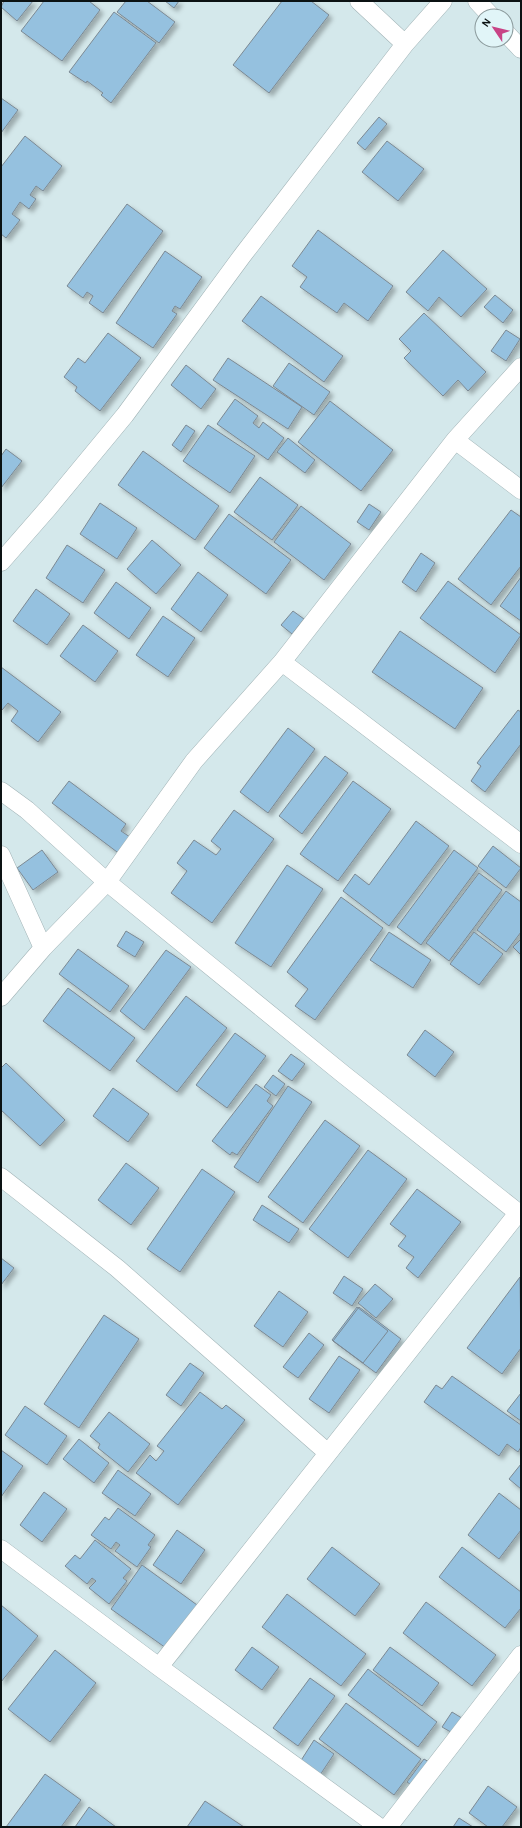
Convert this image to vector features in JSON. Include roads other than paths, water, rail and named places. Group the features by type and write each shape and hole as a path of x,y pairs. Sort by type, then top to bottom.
{"street":[{"path":"359,1 405,44"},
{"path":"1,562 49,507 125,415 242,256 405,44 443,1"},
{"path":"514,42 521,49"},
{"path":"1,997 43,948 107,882 194,762 282,662 455,440 521,367"},
{"path":"455,440 521,490"},
{"path":"282,662 521,844"},
{"path":"1,791 27,810 107,882 343,1074 520,1214 328,1453 159,1667"},
{"path":"1,856 43,948"},
{"path":"1,1177 117,1268 328,1453"},
{"path":"1,1549 159,1667 379,1827"},
{"path":"388,1827 521,1656"}]}
